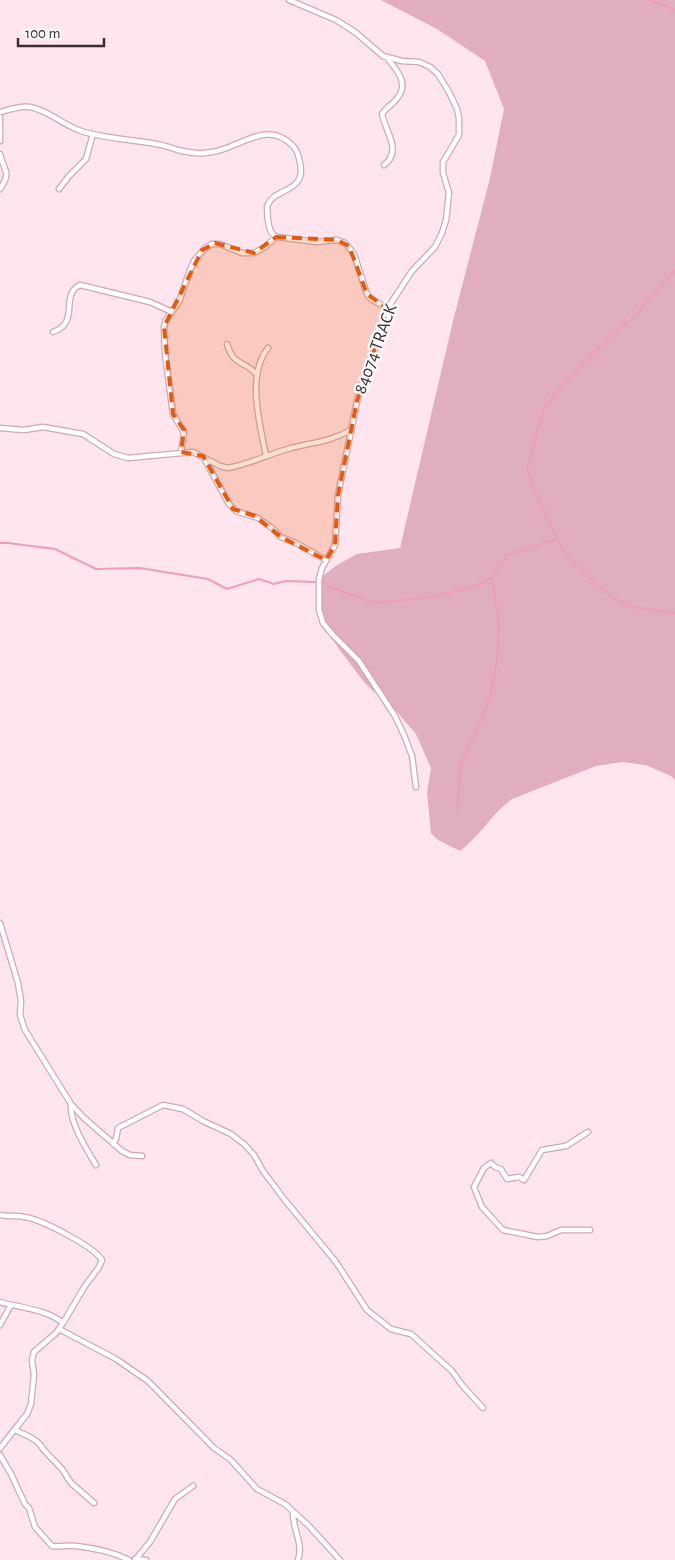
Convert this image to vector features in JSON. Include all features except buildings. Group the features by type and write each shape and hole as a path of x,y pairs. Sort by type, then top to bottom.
{"street":[{"name":"84074 TRACK","path":"289,0 336,20 356,32 376,51 387,58 424,63 434,70 444,83 457,109 460,128 456,141 443,162 449,193 446,220 435,247 406,279 388,309 383,334 368,362 351,430 338,495 335,545 322,568 319,579 319,610 323,623 359,661 395,716 412,756 416,787"},
{"path":"384,165 390,158 393,149 391,137 382,114 398,97 402,88 400,75 387,58"},
{"path":"0,112 19,107 33,107 80,130 93,134 197,153 212,152 234,146 259,135 272,135 284,140 295,149 301,171 298,181 291,188 272,198 268,203 271,232 276,237 316,242 337,240 345,243 354,254 367,294 388,309"},
{"path":"0,117 0,141"},
{"path":"59,189 69,176 86,160 93,134"},
{"path":"0,154 7,175 0,189"},
{"path":"182,452 184,432 174,417 165,353 164,324 183,292 190,270 199,254 205,248 212,244 220,244 242,253 254,253 265,247 276,237"},
{"path":"53,332 61,328 67,320 70,312 71,294 80,285 150,302 172,312"},
{"path":"227,344 232,357 253,370 257,375"},
{"path":"266,456 258,406 257,375 260,360 268,348"},
{"path":"0,428 24,430 43,427 83,434 114,454 128,458 193,452 220,466 228,468 292,448 337,438 351,430"},
{"path":"203,456 233,509 255,516 272,528 280,537 296,542 326,560"},
{"path":"0,923 18,982 22,1024 71,1104 113,1144 127,1154 142,1156"},
{"path":"71,1104 72,1116 96,1166"},
{"path":"113,1144 118,1128 163,1105 183,1109 202,1121 230,1134 244,1144 254,1155 263,1171 284,1199 336,1262 367,1310 391,1329 411,1334 452,1371 462,1385 484,1408"},
{"path":"588,1132 566,1146 542,1150 524,1180 519,1177 507,1179 501,1169 491,1163 484,1168 474,1187 482,1207 503,1230 538,1237 547,1236 561,1230 590,1230"},
{"path":"0,1215 25,1217 41,1222 64,1233 101,1259 99,1267 85,1286 63,1324 34,1352 32,1360 34,1375 31,1404 15,1430 0,1448"},
{"path":"0,1302 23,1306 53,1316 63,1324"},
{"path":"0,1325 11,1305"},
{"path":"59,1329 100,1350 148,1381 214,1448 231,1460 257,1489 281,1501 340,1560"},
{"path":"15,1430 41,1445 62,1469 71,1483 94,1503"},
{"path":"0,1455 25,1504 29,1508 35,1527 52,1546 74,1546 102,1550 133,1560 146,1560"},
{"path":"133,1560 150,1542 175,1500 193,1486"},
{"path":"293,1512 295,1529 300,1545 298,1560"}],"highlighted area":[{"path":"276,237 337,240 349,246 367,294 388,309 357,401 338,495 335,545 326,560 281,537 255,516 233,509 203,456 181,452 184,430 173,414 164,327 202,250 215,243 254,253"}],"shaded area":[{"path":"381,0 675,0 675,780 671,776 646,765 622,762 596,766 512,799 460,851 438,840 431,833 427,792 431,768 416,734 384,697 373,691 364,682 339,649 321,615 319,602 319,579 337,565 357,554 400,548 453,321 490,178 504,109 485,61 437,29"}],"waterway":[{"path":"650,0 675,10"},
{"path":"675,270 634,317 596,350 545,406 527,469 561,546 573,563 613,598 632,607 675,613"},
{"path":"320,582 375,603 432,597 472,587 492,578 507,555 556,539"},
{"path":"0,543 55,549 96,569 140,568 208,579 227,589 259,579 274,584 286,581 315,582"},
{"path":"457,809 461,762 477,730 490,697 497,660 499,623 492,579"}]}
